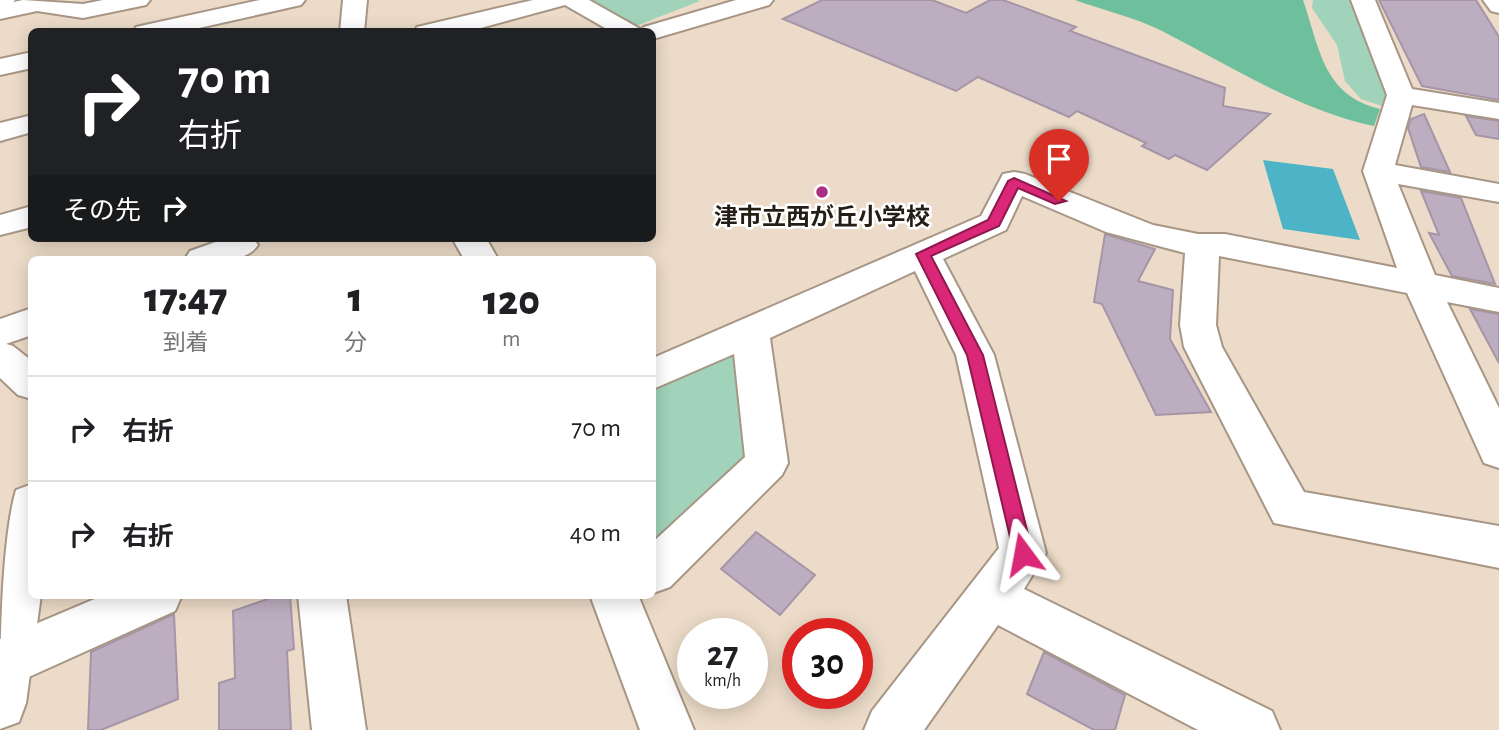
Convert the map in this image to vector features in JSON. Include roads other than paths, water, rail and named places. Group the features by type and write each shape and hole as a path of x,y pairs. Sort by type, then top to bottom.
{"street":[{"path":"0,4 3,0"},
{"path":"0,12 37,4 83,11 138,0"},
{"path":"164,28 293,0"},
{"path":"352,28 355,0"},
{"path":"446,28 492,19 558,0"},
{"path":"572,0 624,28"},
{"path":"656,32 761,0"},
{"path":"1363,0 1401,95 1378,171 1421,285 1499,451"},
{"path":"1495,0 1499,6"},
{"path":"0,67 28,61"},
{"path":"1401,95 1499,111"},
{"path":"0,132 28,124"},
{"path":"1378,171 1499,192"},
{"path":"656,373 994,223 1014,181 1128,230 1202,247 1225,245 1499,300"},
{"path":"0,225 28,217"},
{"path":"212,256 242,247"},
{"path":"1202,247 1198,326 1203,347 1290,509 1499,547"},
{"path":"891,730 1023,554 975,355 923,254"},
{"path":"0,333 28,322"},
{"path":"656,566 767,463 750,331"},
{"path":"0,356 28,380"},
{"path":"2,677 28,525"},
{"path":"992,597 1254,730"},
{"path":"2,677 150,599"},
{"path":"322,599 339,730"},
{"path":"630,599 667,730"}],"water":[{"path":"1263,160 1333,169 1360,240 1283,229"}],"place":[{"name":"津市立西が丘小学校","path":"822,192"}]}
